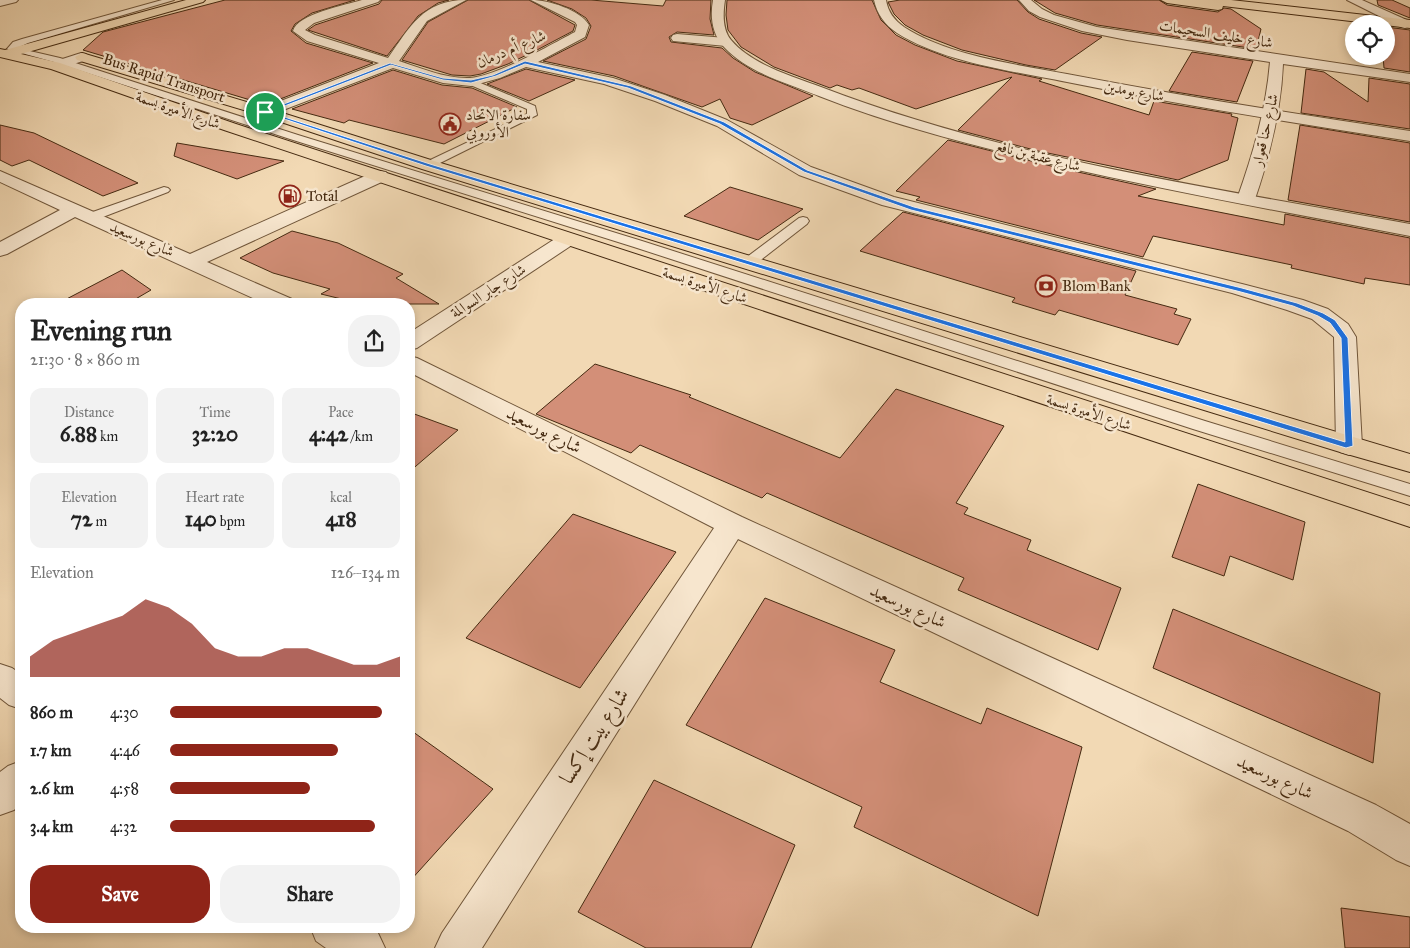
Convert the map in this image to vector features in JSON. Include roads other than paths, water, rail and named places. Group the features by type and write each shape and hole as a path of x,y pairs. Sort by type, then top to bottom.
{"main road":[{"path":"5,50 157,0"},
{"path":"5,50 36,46 199,0"},
{"path":"1168,0 1345,22"},
{"path":"1201,0 1408,26"},
{"path":"5,50 69,60 69,47 72,44 90,33 113,25"},
{"path":"1395,27 1408,26"},
{"name":"شارع الأميرة بسمة","path":"36,46 69,60 124,91 1410,517"},
{"name":"شارع الأميرة بسمة","path":"69,60 157,81 265,112 428,165 1410,463"}],"street":[{"name":"شارع أم درمان","path":"374,0 310,20 300,27 300,31 311,38 390,64 443,79 471,82 495,76 576,38 583,29 580,20 537,0"},
{"path":"265,112 390,64 423,18 460,0"},
{"path":"719,0 716,12 719,28 726,42"},
{"name":"شارع بومدين","path":"880,0 881,10 894,26 910,35 978,58 1098,85 1410,136"},
{"name":"شارع خليف السحيمات","path":"1024,0 1044,15 1081,27 1277,60 1410,78"},
{"path":"1353,0 1408,26"},
{"path":"677,38 726,42"},
{"name":"شارع عقبة بن نافع","path":"726,42 742,55 771,71 852,105 948,133 1130,178 1410,230"},
{"name":"شارع حنا قعوار","path":"1246,199 1260,159 1271,114 1276,85 1277,60"},
{"path":"525,62 608,81 660,98 722,123 806,171 896,204 1240,289 1295,304 1320,314 1332,322 1345,338 1349,446"},
{"name":"شارع بورسعيد","path":"0,176 271,298"},
{"path":"192,261 380,176"},
{"path":"0,250 83,213"},
{"name":"شارع جابر السوالمة","path":"415,339 568,239"},
{"name":"شارع بورسعيد","path":"415,366 732,524 1362,818 1410,846"},
{"name":"شارع بيت إكسا","path":"456,948 732,524"},
{"path":"0,678 15,689"},
{"path":"0,797 15,783"},
{"path":"340,933 363,948"}],"lane":[{"path":"5,50 170,0"},
{"name":"Bus Rapid Transport","path":"5,50 69,60 265,128 638,244 1189,422 1410,490"},
{"path":"428,165 532,114 532,108 471,82"},
{"path":"83,213 164,190"},
{"path":"748,263 803,220"}],"place":[{"name":"سفارة الاتحاد الأوروبي","path":"450,124"},
{"name":"Total","path":"290,196"},
{"name":"Blom Bank","path":"1046,286"}]}
